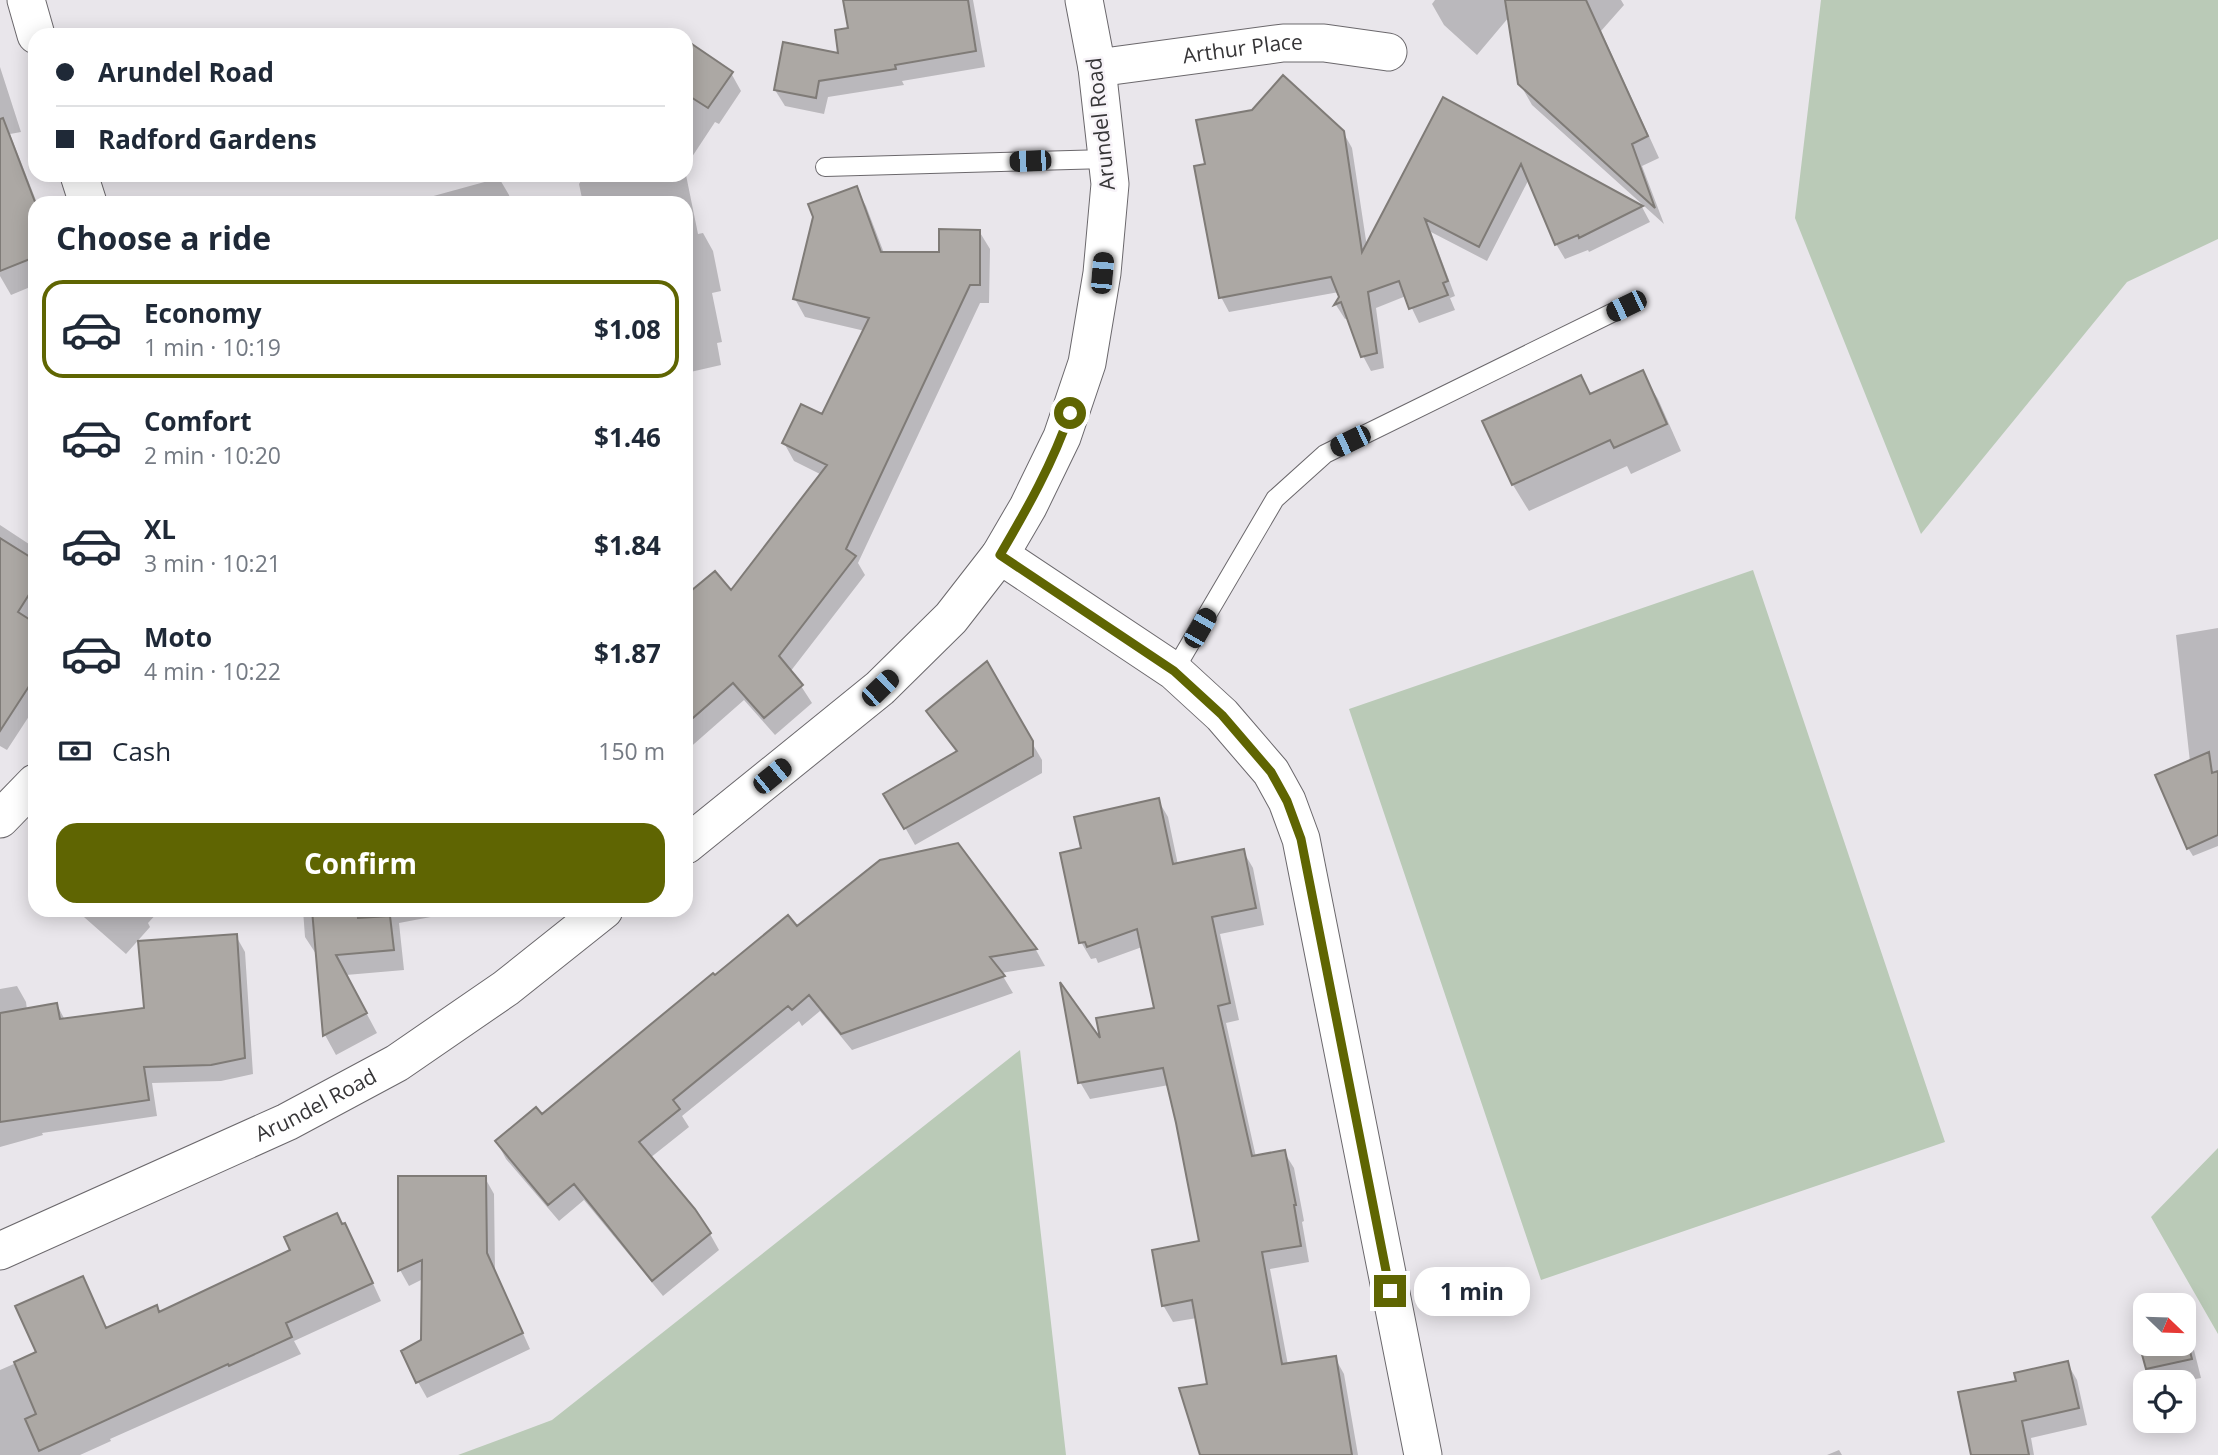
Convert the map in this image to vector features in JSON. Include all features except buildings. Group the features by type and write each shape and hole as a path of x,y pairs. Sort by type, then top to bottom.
{"street":[{"path":"26,0 34,28"},
{"name":"Arundel Road","path":"693,839 880,688 951,618 1000,555 1028,507 1062,437 1087,363 1103,260 1110,184 1097,68 1084,0"},
{"name":"Arthur Place","path":"1097,68 1283,43 1324,43 1388,52"},
{"path":"1000,555 1174,671 1222,715 1271,772 1287,801 1301,839 1423,1455"},
{"path":"0,819 28,790"},
{"name":"Arundel Road","path":"0,1251 287,1122 397,1063 506,988 595,917"}],"lane":[{"path":"825,167 1107,159"},
{"path":"1174,671 1275,499 1325,454 1626,306"}],"green space":[{"path":"1821,0 2218,0 2218,239 2127,282 1921,534 1795,218"},
{"path":"1753,570 1945,1142 1541,1280 1349,709"},
{"path":"1020,1050 1066,1455 458,1455 552,1420"},
{"path":"2218,1148 2218,1334 2196,1293 2151,1217"}],"route":[{"path":"1070,413 1062,437 1028,507 1000,555 1174,671 1222,715 1271,772 1287,801 1301,839 1390,1291"}]}
